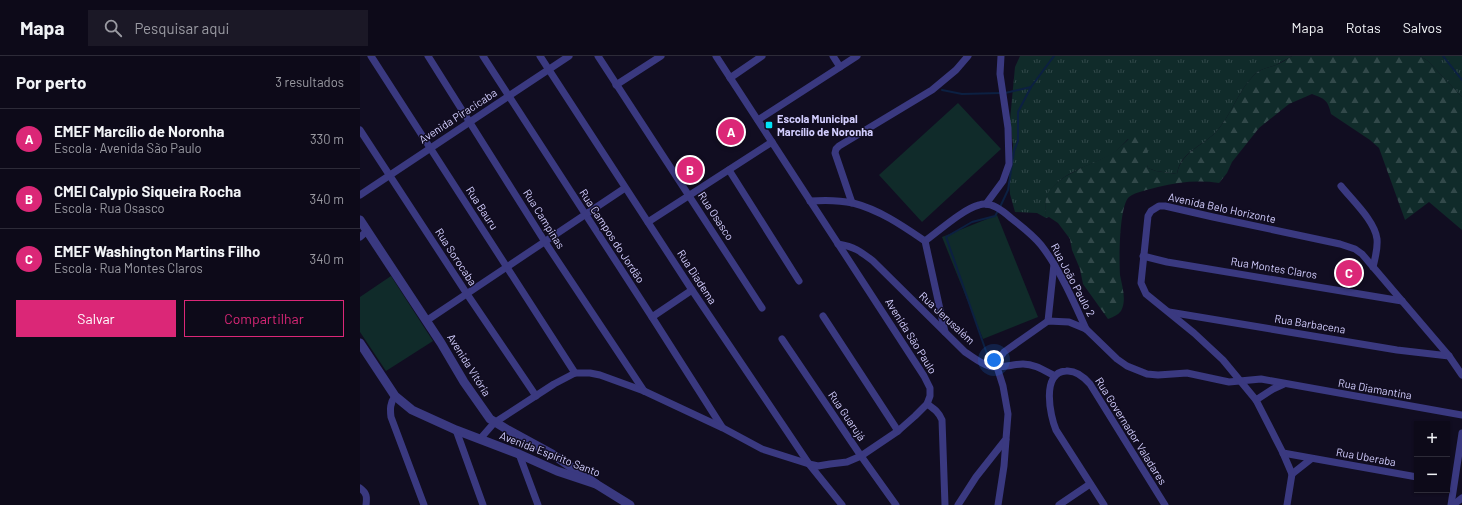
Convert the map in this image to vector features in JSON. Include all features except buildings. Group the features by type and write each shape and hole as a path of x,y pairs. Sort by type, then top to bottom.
{"street":[{"name":"Rua Bauru","path":"371,56 575,373"},
{"name":"Rua Campinas","path":"428,56 545,242 644,391"},
{"name":"Rua Campos do Jordão","path":"483,56 585,216 652,316 722,428"},
{"name":"Rua Diadema","path":"540,56 692,290 809,464 842,505"},
{"name":"Avenida Piracicaba","path":"360,195 569,56"},
{"name":"Rua Osasco","path":"598,56 762,308"},
{"path":"616,85 661,56"},
{"name":"Avenida São Paulo","path":"716,56 924,376 930,388 930,396 927,404"},
{"path":"730,78 762,56"},
{"path":"833,56 840,67"},
{"path":"758,120 857,56"},
{"path":"852,203 835,153 836,149 932,90 956,70 968,56"},
{"path":"925,241 970,208 986,204 1003,181 1009,164 1008,128 1000,74 1001,56"},
{"name":"Rua Sorocaba","path":"360,130 467,294 536,396"},
{"path":"648,222 772,142"},
{"path":"729,170 800,281"},
{"path":"1341,186 1369,220 1374,230 1377,239 1377,249 1373,267"},
{"path":"426,320 585,216 625,188"},
{"path":"810,201 832,200 852,203 870,209 889,218 925,241 945,333"},
{"name":"Rua João Paulo 2","path":"986,204 1004,212 1041,244 1054,264 1086,329"},
{"name":"Avenida Belo Horizonte","path":"1292,474 1256,400 1242,381 1223,360 1194,333 1146,294 1143,289 1141,283 1148,216 1155,208 1165,206 1213,218 1347,245 1362,254 1449,356 1462,375"},
{"name":"Avenida Vitória","path":"360,220 364,234 426,320 464,382 494,423 561,459 596,484"},
{"name":"Rua Jerusalém","path":"838,244 849,246 860,251 873,261 965,352 980,362 997,368 1024,364 1041,368 1055,376"},
{"name":"Rua Montes Claros","path":"1143,256 1167,262 1402,301"},
{"path":"1048,321 1054,264"},
{"path":"652,316 692,290"},
{"name":"Rua Barbacena","path":"1168,312 1397,350 1449,356"},
{"path":"824,316 898,431"},
{"path":"998,505 1004,466 1008,414 997,368 998,360 1004,352 1048,321 1070,322 1086,329"},
{"name":"Rua Diamantina","path":"1086,329 1117,359 1136,370 1147,374 1158,375 1187,373 1197,374 1220,381 1261,379 1462,415"},
{"name":"Rua Guarujá","path":"782,339 896,505"},
{"name":"Avenida Espírito Santo","path":"360,343 396,396 412,410 456,430 519,454 557,471 596,484 630,505"},
{"name":"Rua Governador Valadares","path":"1055,376 1063,371 1073,371 1085,378 1165,505"},
{"path":"536,396 575,373 600,375 644,391 722,428 762,450 818,466 847,462 861,456 898,431 927,404 940,415 942,420 945,505"},
{"path":"1055,376 1050,391 1049,402 1052,421 1056,430 1104,505"},
{"path":"1256,400 1284,384"},
{"path":"396,396 392,400 390,417 424,505"},
{"name":"Avenida Espírito Santo","path":"480,439 494,423 536,396"},
{"path":"456,430 483,505"},
{"path":"1462,432 1450,483 1452,505 1462,498"},
{"path":"959,505 976,477 1006,439"},
{"name":"Rua Uberaba","path":"1283,453 1414,476"},
{"path":"519,454 538,505"},
{"path":"557,471 562,468 561,459"},
{"path":"1287,505 1292,474 1311,459"},
{"path":"1059,505 1090,484"},
{"path":"360,488 366,493 366,505"}],"green space":[{"path":"1020,56 1292,56 1276,65 1261,70 1254,75 1243,89 1220,127 1209,139 1186,156 1179,167 1177,174 1156,171 1148,168 1146,162 1128,139 1112,154 1076,170 1059,181 1047,196 1046,218 1037,213 1015,212 1010,194 1009,178 1013,145 1010,120 1015,67"},
{"path":"1292,56 1420,56 1428,61 1462,97 1462,230 1429,202 1405,220 1379,148 1370,140 1331,114 1327,103 1320,97 1312,94 1289,104 1259,128 1232,162 1227,173 1219,183 1188,182 1173,184 1143,191 1129,197 1123,211 1120,234 1120,275 1124,293 1124,302 1121,311 1108,319 1083,284 1080,269 1072,250 1070,239 1058,223 1049,217 1046,218 1046,199 1050,191 1064,177 1111,154 1135,135 1139,134 1147,141 1148,168 1156,171 1177,174 1182,161 1192,151 1209,139 1220,127 1243,89 1254,75 1261,70 1278,64"},
{"path":"1420,56 1462,56 1462,97 1428,61"},
{"path":"958,103 1001,149 922,222 879,175"},
{"path":"997,215 1038,317 983,339 942,237"},
{"path":"391,276 433,341 386,371 360,332 360,297"}],"waterway":[{"path":"1000,207 1008,190 1014,151 1018,141 1018,112 1031,87 1054,56"},
{"path":"1443,56 1462,80"},
{"path":"1005,93 1031,87"},
{"path":"942,90 962,94 1001,93"},
{"path":"987,354 946,237 972,222 995,216 998,211"}],"place":[{"name":"Escola Municipal Marcílio de Noronha","path":"769,125"},
{"name":"EMEF Marcílio de Noronha","path":"731,132"},
{"name":"CMEI Calypio Siqueira Rocha","path":"690,170"},
{"name":"EMEF Washington Martins Filho","path":"1349,273"}]}
